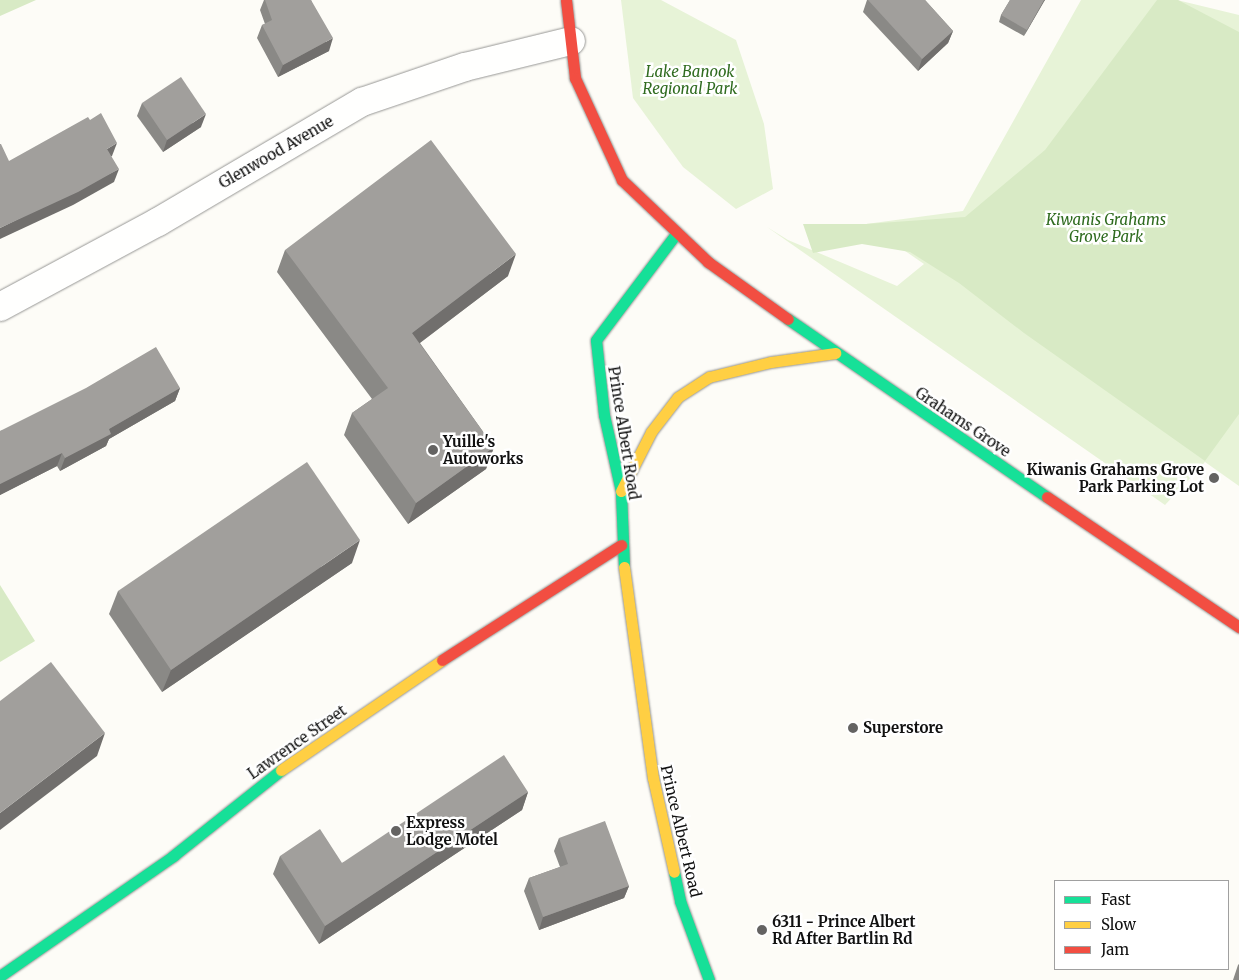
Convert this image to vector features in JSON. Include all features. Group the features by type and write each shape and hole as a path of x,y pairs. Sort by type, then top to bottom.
{"street":[{"path":"566,0 575,78 622,180 676,234"},
{"name":"Glenwood Avenue","path":"0,307 158,222 362,102 465,67 570,41"},
{"name":"Grahams Grove","path":"676,234 708,262 835,354 1239,627"},
{"name":"Prince Albert Road","path":"676,234 596,340 604,415 621,491 620,545 653,778 680,901 709,980"},
{"path":"621,491 652,432 678,397 701,382 709,377 771,362 835,354"},
{"name":"Lawrence Street","path":"0,976 174,856 236,809 261,784 441,660 620,545"}],"green space":[{"path":"0,0 36,0 0,16"},
{"name":"Lake Banook Regional Park","path":"621,0 661,0 736,40 764,124 773,189 736,209 683,167 633,98"},
{"name":"Kiwanis Grahams Grove Park","path":"1081,0 1177,0 1239,15 1239,486 1205,462 1165,505 767,227 788,240 897,286 924,264 866,224 963,211"},
{"name":"Kiwanis Grahams Grove Park","path":"1157,0 1178,0 1239,32 1239,414 1205,461 1024,333 959,283 910,252 862,244 813,253 803,224 866,224 965,217 1045,150"},
{"path":"0,585 35,641 0,662"}],"building":[{"path":"265,0 311,0 333,38 283,65 262,25 272,20"},
{"path":"868,0 925,0 953,31 922,59"},
{"path":"1010,0 1044,0 1027,30 1001,15"},
{"path":"181,77 206,114 167,140 142,103"},
{"path":"101,113 117,143 107,149 119,169 78,192 0,228 0,144 9,161 88,117 90,120"},
{"path":"431,140 516,254 412,333 494,447 416,503 352,413 388,388 285,250"},
{"path":"156,347 180,388 109,429 111,434 65,458 62,453 0,484 0,431 86,388"},
{"path":"307,462 360,540 171,670 118,591"},
{"path":"51,662 105,733 0,813 0,701"},
{"path":"504,755 528,792 325,926 280,856 320,829 342,863"},
{"path":"605,821 629,886 543,917 529,878 568,864 559,838"}],"traffic: fast":[{"path":"624,567 621,491 604,415 596,340 676,234"},
{"path":"788,319 1047,497"},
{"path":"0,976 173,856 281,770"},
{"path":"674,872 680,901 709,980"}],"traffic: slow":[{"path":"621,491 651,432 678,397 709,377 771,362 835,353"},
{"path":"624,567 653,778 674,872"},
{"path":"281,770 442,660"}],"traffic: jam":[{"path":"566,0 575,78 622,180 708,262 788,319"},
{"path":"1047,497 1239,627"},
{"path":"442,660 621,545"}],"place":[{"name":"Yuille's Autoworks","path":"433,450"},
{"name":"Kiwanis Grahams Grove Park Parking Lot","path":"1214,478"},
{"name":"Superstore","path":"853,728"},
{"name":"Express Lodge Motel","path":"396,831"},
{"name":"6311 - Prince Albert Rd After Bartlin Rd","path":"762,930"}]}
